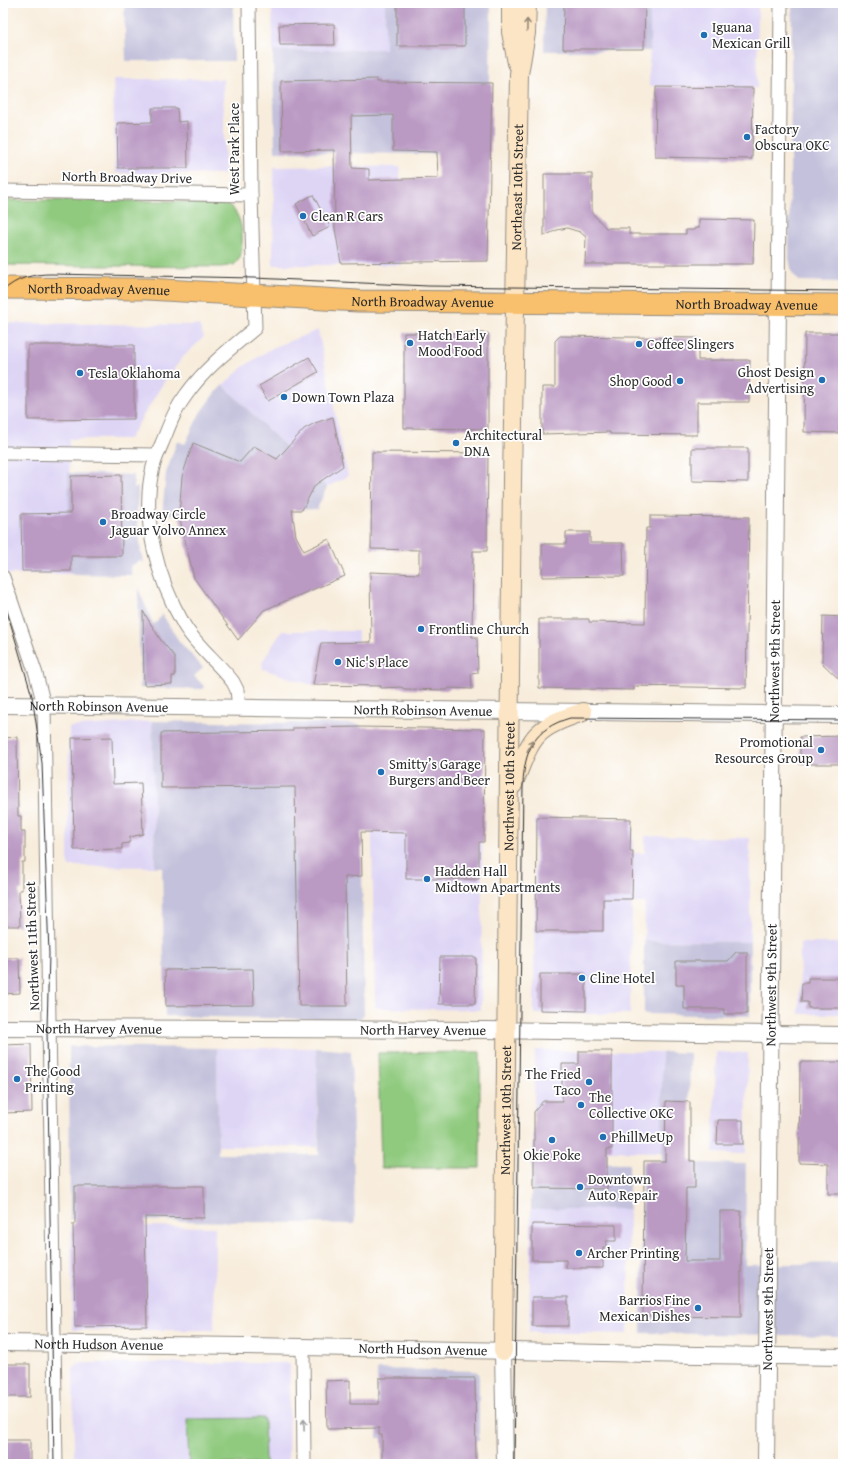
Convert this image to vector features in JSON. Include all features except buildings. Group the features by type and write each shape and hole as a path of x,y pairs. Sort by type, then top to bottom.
{"main road":[{"name":"Northeast 10th Street","path":"511,3 511,32 519,74"},
{"name":"Northeast 10th Street","path":"516,301 519,74 526,32 527,3"},
{"name":"North Broadway Avenue","path":"3,288 147,289 358,301 516,301 843,305"},
{"name":"Northwest 10th Street","path":"503,1351 511,711 512,488 516,301"},
{"path":"509,795 527,751 538,733 558,720 583,712"}],"street":[{"name":"West Park Place","path":"157,455 174,412 186,395 214,362 256,328 251,195 249,3"},
{"name":"Northwest 9th Street","path":"766,1464 781,3"},
{"name":"North Broadway Drive","path":"3,191 251,195"},
{"path":"3,453 157,455 150,483 149,502 152,533 160,568 175,607 185,626 233,682 237,690 239,708"},
{"name":"Northwest 11th Street","path":"3,577 36,674 44,705 56,1464"},
{"name":"North Robinson Avenue","path":"3,705 843,714"},
{"name":"North Harvey Avenue","path":"3,1028 843,1035"},
{"name":"North Hudson Avenue","path":"3,1343 303,1347 767,1357 843,1357"},
{"path":"303,1347 304,1464"},
{"name":"Northwest 10th Street","path":"503,1351 505,1464"}],"shaded area":[{"path":"124,3 233,3 234,61 126,61"},
{"path":"272,3 385,3 385,49 273,51"},
{"path":"385,3 491,3 489,155 275,152 273,51 385,49"},
{"path":"545,3 650,3 650,51 544,51"},
{"name":"Iguana Mexican Grill","path":"650,3 758,3 757,88 649,86"},
{"path":"792,3 843,3 843,282 799,281 792,273 789,258"},
{"path":"113,79 223,79 225,174 115,173"},
{"path":"274,167 400,167 402,265 273,265"},
{"path":"3,323 199,325 204,337 183,357 164,382 129,439 69,439 70,574 3,574"},
{"name":"Down Town Plaza","path":"318,330 348,476 327,487 223,385 243,367 272,348"},
{"path":"223,385 327,487 317,509 162,515 166,473 177,441 185,444 200,413 214,394"},
{"name":"Broadway Circle Jaguar Volvo Annex","path":"68,473 134,475 134,489 138,487 137,517 141,553 144,563 140,561 130,566 132,575 70,574"},
{"path":"138,588 153,624 157,622 162,614 179,641 203,668 194,676 204,686 202,689 140,688"},
{"path":"282,631 358,631 359,685 308,684 263,669 262,662"},
{"path":"152,721 155,867 68,866 69,727"},
{"path":"152,721 360,724 364,1014 359,1020 165,1016 162,867 155,867"},
{"path":"370,731 483,734 481,1010 375,1008"},
{"path":"535,820 633,820 633,853 645,853 645,836 750,838 750,942 644,941 645,903 632,903 630,1014 534,1014"},
{"path":"644,941 750,942 750,1016 644,1014"},
{"path":"800,943 843,943 843,1014 799,1014"},
{"path":"69,1046 217,1048 218,1154 319,1155 316,1048 351,1051 355,1224 70,1219"},
{"path":"217,1048 316,1048 318,1147 218,1146"},
{"path":"535,1050 662,1052 662,1152 533,1150"},
{"path":"662,1052 690,1053 688,1163 746,1164 745,1265 843,1263 843,1336 641,1333 642,1163 662,1163"},
{"path":"716,1052 748,1053 746,1154 713,1153"},
{"name":"Downtown Auto Repair","path":"532,1162 629,1164 629,1209 531,1209"},
{"name":"Archer Printing","path":"531,1209 629,1209 628,1334 529,1332"},
{"path":"71,1225 215,1227 214,1330 72,1330"},
{"path":"78,1363 290,1363 288,1464 74,1464 73,1369"},
{"path":"377,1369 476,1371 479,1374 479,1440 377,1438"}],"green space":[{"path":"3,200 166,201 227,204 233,208 240,221 242,244 240,258 234,265 221,267 3,265"},
{"path":"480,1052 480,1168 381,1168 378,1053"},
{"path":"264,1418 265,1464 189,1464 187,1419"}],"tram line":[{"path":"3,291 19,280 38,275 51,274 254,278 428,286 843,291"},
{"path":"3,598 32,696 42,763 49,954 47,1029 54,1464"},
{"path":"514,1464 523,785 524,772 529,751 540,734 558,722 570,718 843,720"}],"place":[{"name":"Iguana Mexican Grill","path":"704,35"},
{"name":"Factory Obscura OKC","path":"747,137"},
{"name":"Clean R Cars","path":"303,216"},
{"name":"Hatch Early Mood Food","path":"410,343"},
{"name":"Coffee Slingers","path":"639,344"},
{"name":"Tesla Oklahoma","path":"80,373"},
{"name":"Ghost Design Advertising","path":"822,380"},
{"name":"Shop Good","path":"680,381"},
{"name":"Down Town Plaza","path":"284,397"},
{"name":"Architectural DNA","path":"456,443"},
{"name":"Broadway Circle Jaguar Volvo Annex","path":"103,522"},
{"name":"Frontline Church","path":"421,629"},
{"name":"Nic's Place","path":"338,662"},
{"name":"Promotional Resources Group","path":"821,750"},
{"name":"Smitty’s Garage Burgers and Beer","path":"381,772"},
{"name":"Hadden Hall Midtown Apartments","path":"427,879"},
{"name":"Cline Hotel","path":"582,978"},
{"name":"The Good Printing","path":"17,1079"},
{"name":"The Fried Taco","path":"589,1082"},
{"name":"The Collective OKC","path":"581,1105"},
{"name":"PhillMeUp","path":"603,1137"},
{"name":"Okie Poke","path":"552,1140"},
{"name":"Downtown Auto Repair","path":"580,1187"},
{"name":"Archer Printing","path":"579,1253"},
{"name":"Barrios Fine Mexican Dishes","path":"698,1308"}]}
